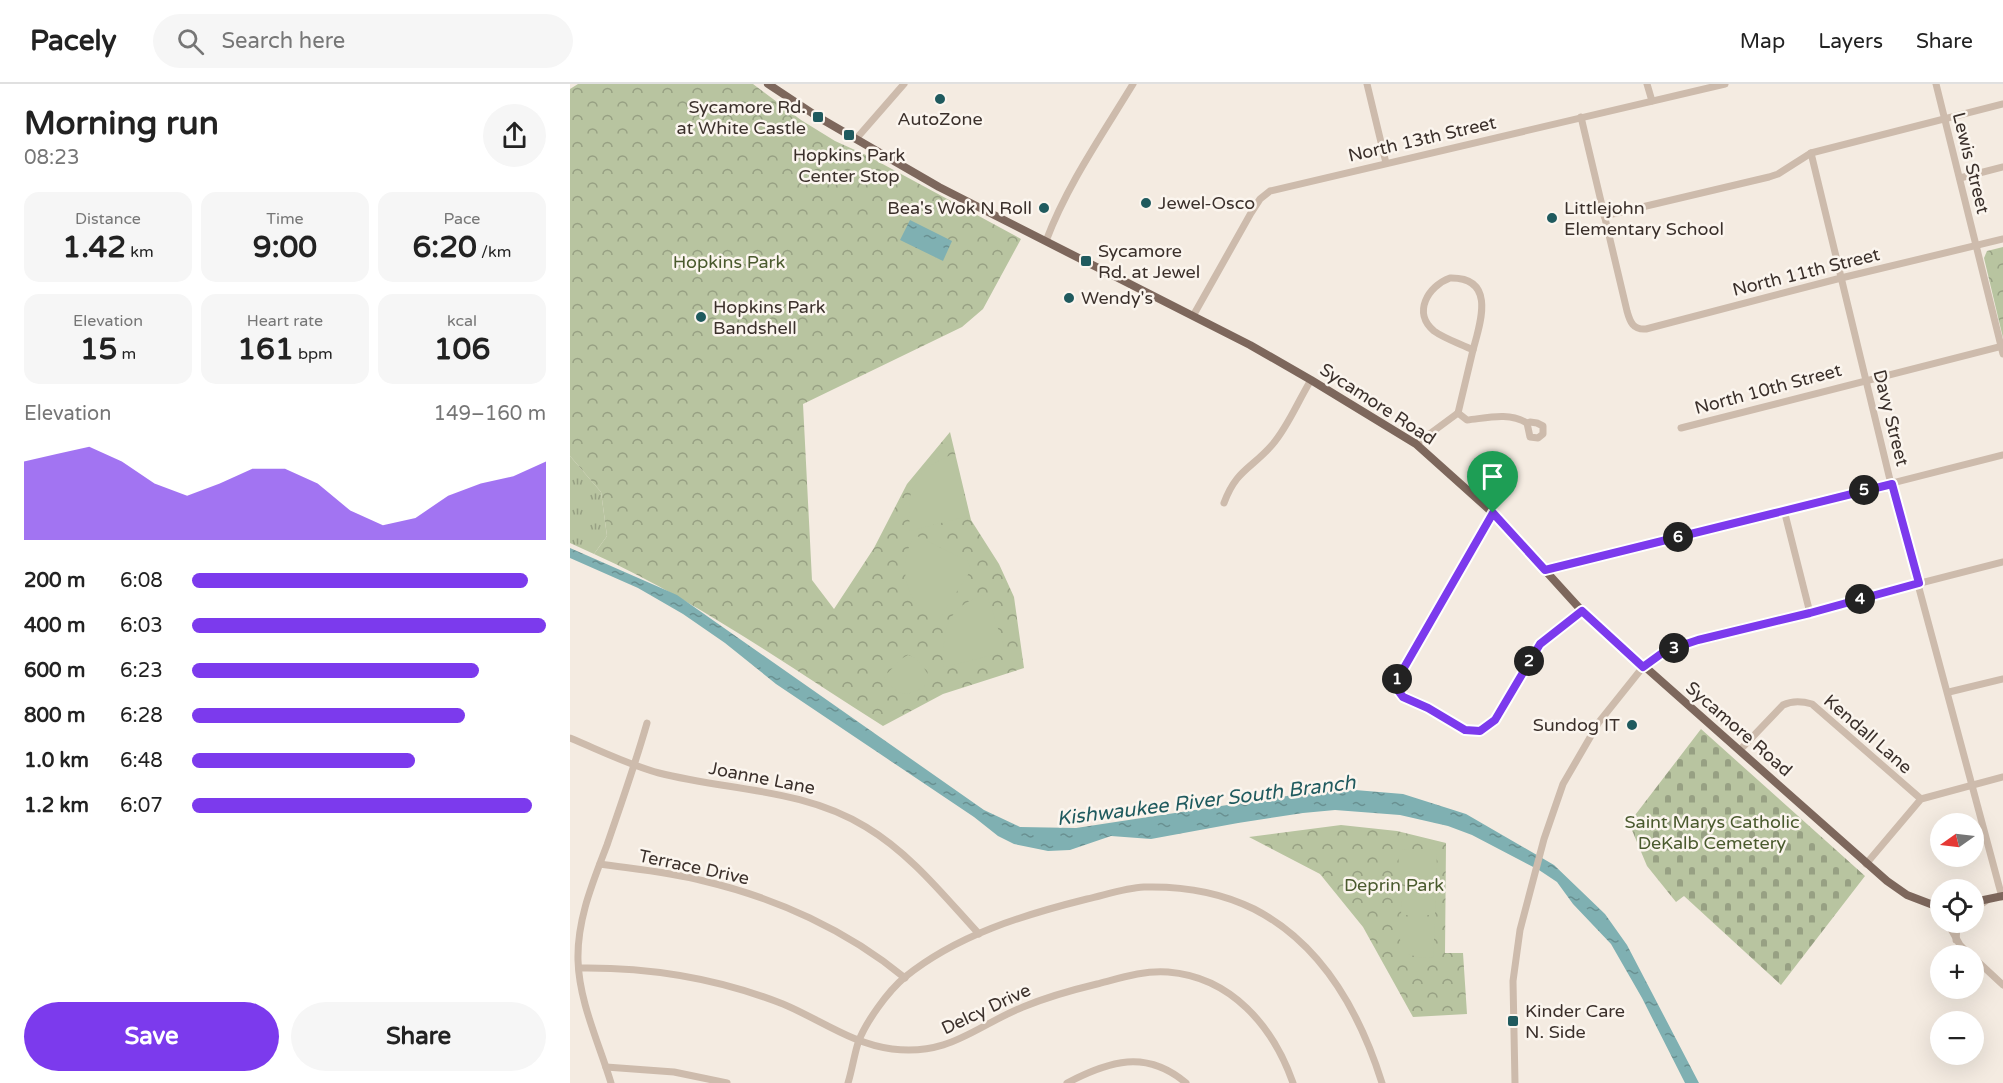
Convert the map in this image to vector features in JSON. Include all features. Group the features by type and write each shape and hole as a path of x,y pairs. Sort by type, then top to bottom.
{"main road":[{"name":"Sycamore Road","path":"768,84 856,139 979,207 1193,316 1311,380 1416,444 1493,513 1582,611 1643,667 1740,750 1866,864 1900,891 1930,904"},
{"path":"1984,900 2002,897"}],"street":[{"path":"856,139 904,84"},
{"path":"1046,241 1065,197 1087,157 1133,84"},
{"path":"1367,84 1386,163"},
{"path":"1647,84 1652,101"},
{"name":"North 13th Street","path":"1193,316 1251,213 1264,195 1279,188 1725,84"},
{"name":"Lewis Street","path":"1936,84 2002,349"},
{"path":"1581,117 1604,216 1769,177 1811,153 2003,104"},
{"name":"Davy Street","path":"1811,153 1892,484 2002,897"},
{"path":"1960,178 2003,167"},
{"name":"North 11th Street","path":"1604,216 1627,311 1633,326 1639,329 2003,239"},
{"path":"1416,444 1458,413 1482,314 1481,296 1475,287 1464,280 1450,278 1441,281 1426,296 1424,308 1427,323 1437,333 1473,351"},
{"name":"North 10th Street","path":"1681,428 1866,379 2002,349"},
{"path":"1224,503 1230,487 1238,476 1279,436 1311,380"},
{"path":"1458,413 1467,420 1510,417 1519,418 1527,423"},
{"path":"1545,570 2003,455"},
{"path":"1784,510 1810,613"},
{"path":"1493,513 1397,680 1398,692 1465,730 1480,731 1495,720 1540,644 1582,611"},
{"path":"1515,1083 1513,981 1520,930 1544,838 1563,784 1578,756 1612,705 1643,667 1665,651 1687,644 2003,562"},
{"path":"1949,692 2003,679"},
{"name":"Kendall Lane","path":"1740,750 1783,705 1803,701 1812,704 1921,799"},
{"path":"611,1083 584,1000 579,968 581,923 647,723"},
{"name":"Joanne Lane","path":"570,738 660,773 794,797 851,819 907,856 979,934"},
{"path":"1866,864 1921,799 2003,777"},
{"name":"Terrace Drive","path":"600,864 695,879 761,898 808,917 837,932 889,965 905,978"},
{"path":"848,1083 859,1041 884,1000 905,978 940,955 979,934 1039,911 1137,888 1185,888 1224,896 1255,909 1280,924 1303,944 1320,962 1343,994 1359,1024 1382,1083"},
{"path":"1984,903 1990,899"},
{"path":"1952,933 1961,945"},
{"path":"1956,940 1957,933"},
{"name":"Delcy Drive","path":"579,968 666,972 723,984 759,995 801,1012 859,1041 889,1049 903,1050 939,1047 961,1040 1021,1008 1048,998 1140,974 1168,972 1203,979 1226,990 1244,1003 1281,1055 1293,1083"},
{"path":"1984,968 2003,985"},
{"path":"1067,1083 1099,1067 1130,1061 1160,1066 1186,1083"},
{"path":"606,1067 674,1072 727,1083"}],"green space":[{"name":"Hopkins Park","path":"578,84 753,84 801,120 835,141 866,155 1021,239 983,309 962,327 803,404 812,580 834,609 874,548 907,484 950,432 971,520 999,564 1014,597 1024,668 943,694 883,726 705,613 632,572 594,554 607,536 601,492 570,456 570,89"},
{"path":"2003,247 2003,338 1984,258 1987,251"},
{"path":"953,454 968,516 910,531 911,492 915,483 928,467"},
{"path":"570,456 601,492 607,536 594,554 570,543"},
{"path":"915,535 968,561 971,570 937,622 918,605 907,583 906,559"},
{"path":"987,594 1004,647 1001,653 944,667 944,641 949,621 963,605"},
{"path":"908,655 919,662 932,681 906,694 895,690 884,677"},
{"name":"Saint Marys Catholic DeKalb Cemetery","path":"1701,729 1865,876 1781,985 1684,896 1676,902 1647,866 1629,823"},
{"name":"Deprin Park","path":"1341,825 1397,831 1446,843 1445,953 1463,953 1467,1014 1413,1017 1363,927 1320,874 1249,837"},
{"path":"1398,849 1437,850 1435,915 1401,915 1402,893 1408,883 1399,869"},
{"path":"1402,924 1435,924 1433,957 1422,958 1407,954 1400,940"}],"water":[{"path":"910,220 952,241 943,261 900,240"},
{"path":"570,548 677,595 984,810 1020,827 1076,828 1307,793 1355,790 1403,794 1466,814 1554,865 1605,914 1627,945 1699,1083 1685,1083 1642,998 1611,944 1573,904 1557,882 1472,835 1448,826 1400,815 1335,810 1238,823 1151,839 1111,836 1070,850 1048,851 1014,844 998,836 974,817 776,684 725,643 683,614 638,588 570,558"}],"place":[{"name":"AutoZone","path":"940,99"},
{"name":"Sycamore Rd. at White Castle","path":"818,117"},
{"name":"Hopkins Park Center Stop","path":"849,135"},
{"name":"Jewel-Osco","path":"1146,203"},
{"name":"Bea's Wok N Roll","path":"1044,208"},
{"name":"Littlejohn Elementary School","path":"1552,218"},
{"name":"Sycamore Rd. at Jewel","path":"1086,261"},
{"name":"Wendy's","path":"1069,298"},
{"name":"Hopkins Park Bandshell","path":"701,317"},
{"name":"Sundog IT","path":"1632,725"},
{"name":"Kinder Care N. Side","path":"1513,1021"}],"route":[{"path":"1892,484 1919,583 1810,613 1698,640 1665,651 1643,667 1582,611 1535,650 1495,720 1486,728 1475,732 1465,730 1428,708 1403,697 1398,692 1396,682 1493,513 1545,570 1892,484"}],"water label":[{"name":"Kishwaukee River South Branch","path":"1206,801"}]}
